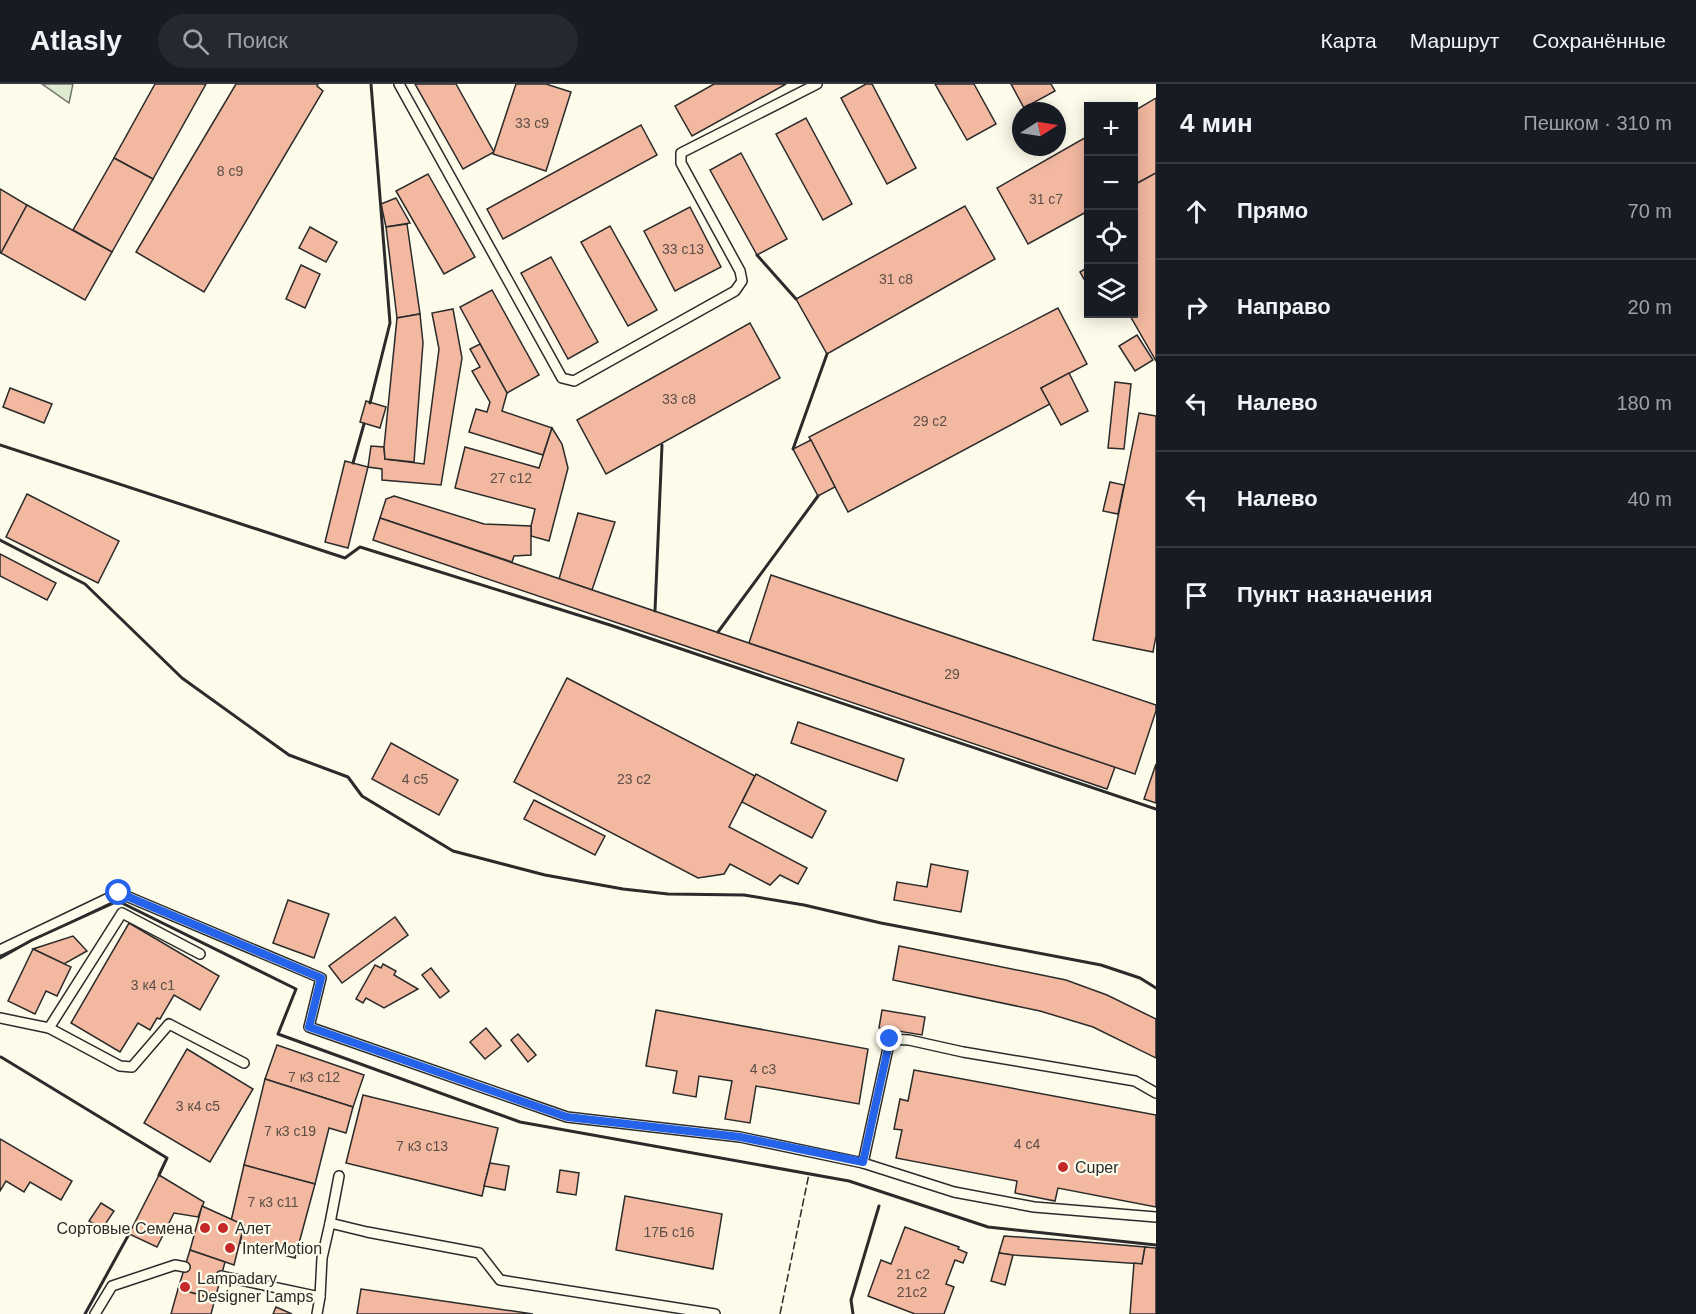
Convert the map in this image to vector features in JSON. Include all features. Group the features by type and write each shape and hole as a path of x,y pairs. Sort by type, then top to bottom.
{"lane":[{"path":"399,84 562,378 574,381 735,291 742,281 740,271 681,163 681,153 817,84"},
{"path":"0,950 119,893 321,978 309,1027 567,1117 740,1137 863,1162 954,1192 1034,1207 1156,1217"},
{"path":"49,1028 122,914 200,954"},
{"path":"0,1018 49,1028 120,1066 132,1067 169,1024 244,1063"},
{"path":"863,1162 890,1039 909,1040 963,1052 1136,1081 1156,1093"},
{"path":"317,1314 322,1258 339,1176"},
{"path":"330,1223 479,1253 500,1280 715,1314"},
{"path":"95,1314 112,1286 175,1265 185,1267"},
{"path":"221,1276 320,1297"}],"green space":[{"path":"42,84 73,84 69,103"}],"building":[{"path":"155,84 206,84 153,179 114,158"},
{"path":"236,84 318,84 317,86 323,91 204,292 136,252"},
{"path":"415,84 456,84 494,152 463,169"},
{"path":"516,84 546,84 571,92 546,171 493,154"},
{"path":"714,84 786,84 692,136 675,106"},
{"path":"866,84 872,84 916,168 887,184 841,98"},
{"path":"935,84 974,84 996,124 967,140"},
{"path":"1011,84 1051,84 1055,91 1035,102 1021,102"},
{"path":"1156,98 1156,173 1138,183 1138,156 1138,109"},
{"path":"806,118 852,204 823,220 776,134"},
{"path":"641,125 657,155 503,239 487,209"},
{"path":"1084,138 1084,213 1028,244 997,188 1053,156 1066,156 1066,149"},
{"path":"741,153 787,239 757,255 710,170"},
{"path":"114,158 153,179 112,252 73,230"},
{"path":"1156,173 1156,361 1131,318 1138,318 1138,183"},
{"path":"428,174 475,257 444,274 396,191"},
{"path":"0,189 27,205 1,253 0,252"},
{"path":"396,198 410,223 386,227 381,204"},
{"path":"27,205 112,252 85,300 1,253"},
{"path":"965,206 995,259 827,354 796,299"},
{"path":"690,207 721,267 675,291 644,231"},
{"path":"407,224 420,314 397,318 386,227"},
{"path":"610,226 657,310 628,326 581,242"},
{"path":"310,227 337,242 326,262 299,248"},
{"path":"551,257 598,342 568,359 521,273"},
{"path":"301,265 320,274 305,308 286,299"},
{"path":"492,290 539,375 507,393 460,307"},
{"path":"1058,308 1087,364 1041,388 1050,404 848,512 809,437"},
{"path":"453,309 462,358 441,485 382,480 382,469 368,467 371,446 384,447 385,459 424,464 439,349 432,313"},
{"path":"420,314 423,343 414,462 385,459 384,447 397,318"},
{"path":"750,323 780,378 606,474 577,420"},
{"path":"1137,335 1153,360 1135,371 1119,346"},
{"path":"480,344 507,393 502,411 552,428 543,455 469,432 476,409 487,412 490,402 472,371 480,367 470,349"},
{"path":"1069,373 1088,411 1061,425 1041,388"},
{"path":"1115,382 1131,384 1124,449 1108,448"},
{"path":"10,388 52,404 44,423 3,407"},
{"path":"366,401 386,407 380,428 360,422"},
{"path":"1139,413 1156,416 1156,636 1153,652 1093,640"},
{"path":"552,428 562,444 568,468 549,541 531,536 535,509 455,488 465,447 539,468"},
{"path":"811,440 835,487 818,496 793,449"},
{"path":"345,461 368,467 348,548 325,542"},
{"path":"1110,482 1124,485 1118,514 1103,511"},
{"path":"27,494 119,541 98,583 6,537"},
{"path":"394,496 484,524 531,526 531,555 514,556 512,562 380,518 386,499"},
{"path":"578,513 615,522 592,590 559,579"},
{"path":"380,518 1115,767 1107,789 373,540"},
{"path":"0,554 56,583 47,600 0,576"},
{"path":"771,575 1156,705 1135,774 749,643"},
{"path":"567,678 755,776 729,827 807,868 798,884 780,875 770,885 730,864 724,874 698,878 514,782"},
{"path":"798,722 904,759 897,781 791,743"},
{"path":"391,743 458,780 439,815 372,779"},
{"path":"1156,764 1156,803 1144,799"},
{"path":"756,774 826,811 812,838 742,802"},
{"path":"534,800 605,836 595,855 524,819"},
{"path":"931,864 968,871 961,912 894,900 897,882 927,887"},
{"path":"288,900 329,914 314,958 273,943"},
{"path":"395,917 408,935 342,983 329,966"},
{"path":"129,923 219,976 200,1010 174,995 160,1019 157,1018 150,1030 138,1023 120,1052 71,1023"},
{"path":"73,936 87,951 64,964 33,949"},
{"path":"899,946 1066,980 1107,995 1156,1019 1156,1058 1093,1027 1040,1011 893,980"},
{"path":"33,949 71,967 57,996 46,991 35,1014 8,1001"},
{"path":"383,964 396,971 394,975 418,989 384,1008 366,998 363,1003 356,999 375,965 381,968"},
{"path":"431,968 449,991 440,998 422,975"},
{"path":"656,1010 868,1049 859,1104 756,1086 750,1123 725,1119 732,1081 699,1076 696,1097 673,1093 677,1071 646,1066"},
{"path":"882,1010 925,1017 922,1035 879,1028"},
{"path":"486,1028 501,1046 485,1059 470,1042"},
{"path":"518,1034 536,1055 528,1062 511,1040"},
{"path":"277,1045 364,1075 353,1107 265,1079"},
{"path":"187,1049 253,1089 210,1162 144,1123"},
{"path":"914,1070 1156,1115 1156,1207 1058,1188 1055,1201 1015,1193 1017,1181 896,1158 902,1130 894,1129 900,1099 908,1101"},
{"path":"265,1079 353,1107 346,1133 329,1128 315,1184 244,1165"},
{"path":"363,1095 498,1128 482,1196 346,1163"},
{"path":"0,1139 72,1181 61,1200 30,1182 24,1192 6,1181 0,1191"},
{"path":"490,1163 509,1166 505,1190 484,1186"},
{"path":"244,1165 315,1184 295,1258 240,1243 244,1225 231,1221"},
{"path":"560,1170 579,1173 576,1195 557,1192"},
{"path":"159,1175 204,1202 198,1217 174,1213 157,1247 129,1234"},
{"path":"625,1196 722,1214 713,1269 616,1250"},
{"path":"101,1203 114,1211 102,1229 89,1221"},
{"path":"202,1206 244,1225 234,1265 190,1250"},
{"path":"905,1227 959,1247 958,1249 967,1253 963,1263 955,1260 946,1284 954,1287 944,1314 915,1314 868,1296 881,1260 891,1264"},
{"path":"1004,1236 1145,1247 1142,1264 1013,1255 999,1253"},
{"path":"1145,1247 1156,1248 1156,1314 1130,1314 1134,1263 1142,1264"},
{"path":"190,1250 225,1262 215,1299 178,1289"},
{"path":"999,1253 1013,1255 1005,1285 991,1281"},
{"path":"178,1289 215,1299 211,1314 171,1314"},
{"path":"361,1289 533,1314 357,1314"},
{"path":"276,1307 292,1314 273,1314"}],"fence":[{"path":"780,1314 809,1174"}],"wall":[{"path":"370,403 390,323 371,84"},
{"path":"757,255 796,299"},
{"path":"793,449 827,354"},
{"path":"353,463 364,424"},
{"path":"0,445 345,558 360,547 610,625 1156,809"},
{"path":"655,611 662,445"},
{"path":"718,632 818,496"},
{"path":"0,540 85,584 182,678 289,755 348,777 362,796 453,851 545,875 623,889 668,894 744,895 804,905 881,923 1101,965 1140,978 1156,988"},
{"path":"0,958 32,940 118,901 296,989 278,1034 520,1122 849,1181 988,1227 1156,1245"},
{"path":"1,1057 167,1158 159,1175"},
{"path":"853,1314 851,1300 879,1206"},
{"path":"85,1314 129,1234"}],"place":[{"name":"Cuper","path":"1063,1167"},
{"name":"Сортовые Семена","path":"205,1228"},
{"name":"Алет","path":"223,1228"},
{"name":"InterMotion","path":"230,1248"},
{"name":"Lampadary Designer Lamps","path":"185,1287"}],"route":[{"path":"119,893 321,978 309,1027 567,1117 740,1137 863,1162 890,1039"}]}
